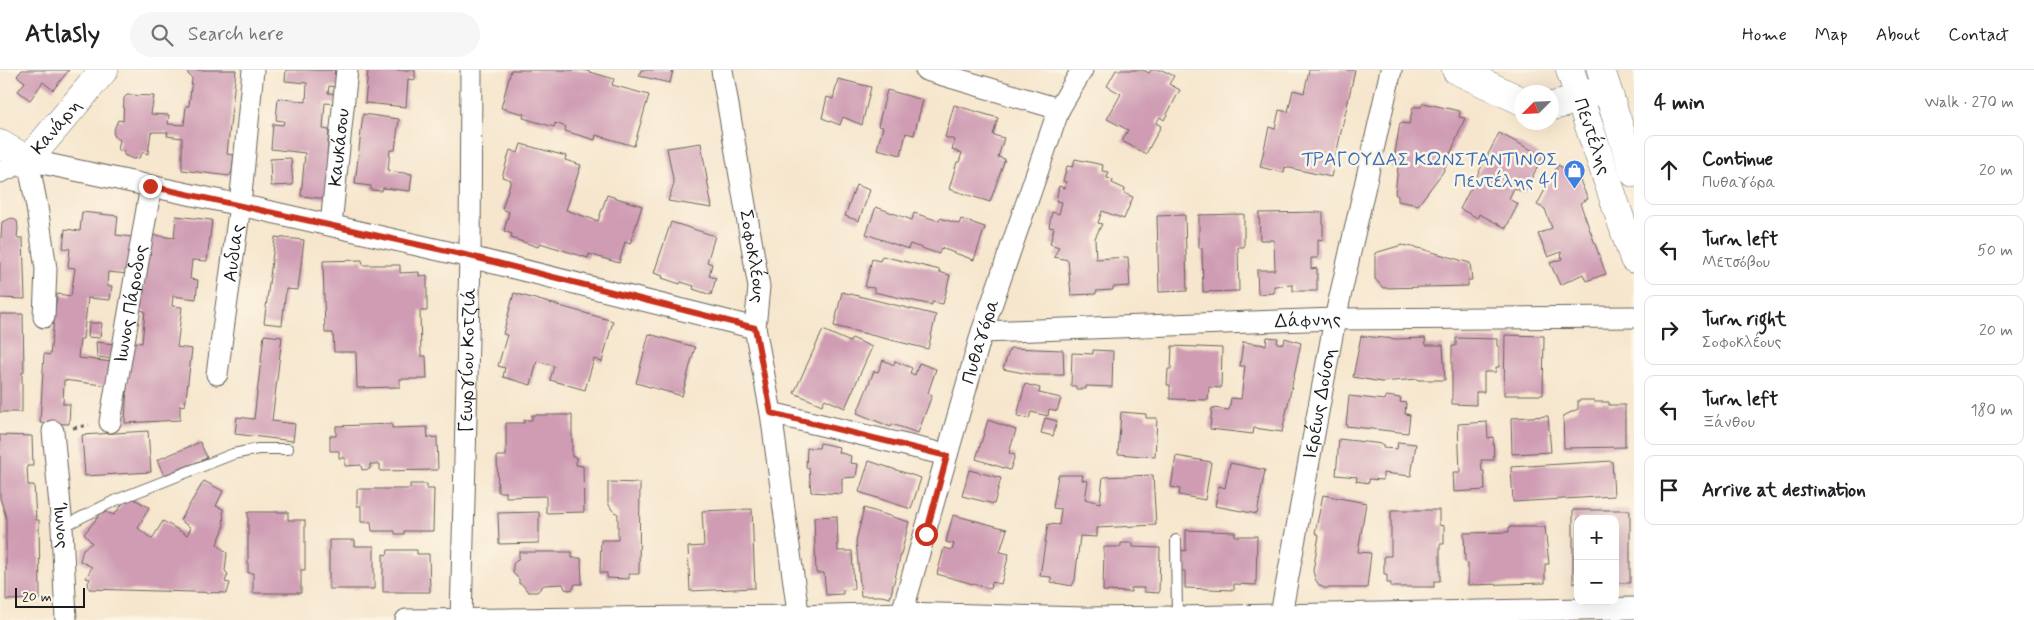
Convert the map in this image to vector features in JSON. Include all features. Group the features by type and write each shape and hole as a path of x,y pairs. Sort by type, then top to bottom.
{"main road":[{"name":"Κανάρη","path":"28,160 104,70"},
{"path":"1456,70 1514,98"},
{"name":"Πεντέλης","path":"1570,70 1634,259"},
{"path":"1559,104 1580,98 1604,78"},
{"name":"Πεντέλης","path":"1604,78 1634,173"},
{"path":"0,144 28,160"}],"street":[{"name":"Αυδιας","path":"217,374 240,205 253,70"},
{"name":"Καυκάσου","path":"331,225 347,70"},
{"name":"Γεωργίου Κοτζιά","path":"460,619 470,256 471,70"},
{"name":"Σοφοκλέους","path":"722,70 759,287 755,328 771,413 799,618"},
{"path":"926,70 1059,109"},
{"name":"Πυθαγόρα","path":"901,616 982,332 1059,109 1082,70"},
{"name":"Ιερέως Δούση","path":"1280,618 1335,319 1391,70"},
{"name":"Κανάρη","path":"0,172 28,160"},
{"path":"44,317 46,269 28,160 470,256 755,328"},
{"name":"Ιωνος Πάροδος","path":"110,422 150,186"},
{"name":"Δάφνης","path":"982,332 1335,319 1634,317"},
{"path":"771,413 947,456"},
{"name":"Ίωνος","path":"53,431 62,527 66,620"},
{"path":"406,620 901,616 1084,619 1177,617 1280,618 1634,608"}],"lane":[{"path":"62,527 114,501 233,454 258,449 288,449"},
{"path":"1176,540 1177,617"}],"path":[{"path":"53,431 110,422"}],"building":[{"path":"22,70 69,70 53,90 43,82 30,100 18,91 25,82 17,76"},
{"path":"188,70 236,70 227,154 234,155 232,172 229,176 182,170 182,138 167,136 168,132 151,132 148,154 143,152 139,158 133,159 124,155 124,151 118,150 120,140 115,137 113,132 118,120 123,121 124,98 127,95 154,96 151,114 169,115 168,124 184,125 186,106 189,106 192,78 188,74"},
{"path":"286,70 335,70 334,74 340,74 339,87 329,86 328,93 339,94 338,104 325,103 323,129 329,130 327,155 333,156 328,199 301,196 305,153 271,149 273,124 283,125 284,121 276,120 278,98 306,102 307,83 285,81"},
{"path":"368,70 415,70 415,80 408,79 406,107 365,103"},
{"path":"511,70 583,70 614,79 612,85 649,95 634,146 596,135 595,140 565,131 566,127 555,123 554,127 523,118 524,114 501,108"},
{"path":"641,70 673,70 670,83 639,76"},
{"path":"1116,70 1143,70 1149,73 1151,70 1162,70 1174,76 1169,84 1180,90 1164,120 1160,117 1156,123 1161,126 1146,154 1122,141 1128,130 1107,119 1121,94 1107,86"},
{"path":"1309,70 1355,70 1331,177 1285,167 1284,173 1260,167 1269,127 1275,129 1279,110 1288,112 1293,90 1304,93"},
{"path":"838,79 871,87 862,125 843,117 840,125 822,118 827,97 833,99"},
{"path":"887,90 923,100 914,135 906,133 901,155 877,149 883,127 878,126"},
{"path":"1423,103 1460,111 1459,117 1465,118 1443,172 1418,205 1398,201 1398,196 1395,194 1398,167 1393,165 1400,123 1409,124 1413,107 1421,107"},
{"path":"954,105 998,118 993,135 1004,138 998,157 1005,159 990,202 949,189 957,162 959,162 962,153 952,150 955,140 945,137"},
{"path":"363,114 399,119 395,150 390,150 388,171 412,174 410,191 383,188 382,191 371,190 371,186 355,184"},
{"path":"1499,133 1543,156 1524,193 1514,188 1509,199 1518,204 1506,228 1479,214 1478,218 1460,209"},
{"path":"701,143 712,208 668,201 674,184 667,148"},
{"path":"521,144 566,156 565,160 581,165 566,210 598,221 607,195 642,206 630,244 625,242 619,263 589,254 588,258 540,243 538,247 511,238 512,234 504,231 509,212 502,209 511,180 502,177 510,150 518,153"},
{"path":"291,158 293,185 271,186 270,159"},
{"path":"1075,159 1103,165 1102,171 1109,172 1107,178 1113,180 1112,183 1125,189 1124,193 1133,197 1124,219 1102,211 1098,223 1102,224 1095,238 1096,259 1128,257 1130,286 1096,291 1096,294 1071,295 1068,260 1054,257 1059,247 1050,244 1054,228 1049,227 1052,212 1059,214 1062,202 1056,201 1059,186 1065,188 1066,182 1063,181 1067,166 1073,167"},
{"path":"1558,165 1578,176 1588,199 1580,203 1606,274 1586,281 1583,274 1560,285 1550,263 1562,259 1561,252 1548,257 1538,234 1552,228 1545,209 1537,205"},
{"path":"856,185 870,190 859,221 845,216"},
{"path":"876,207 912,220 914,213 939,221 940,218 959,224 961,219 985,227 974,260 941,248 939,254 910,244 908,249 866,234"},
{"path":"82,212 118,216 116,235 132,237 128,274 108,272 107,286 112,286 110,300 88,298 83,339 80,339 78,358 113,362 110,386 64,380 63,404 70,404 69,424 40,423 44,354 50,355 57,294 71,296 75,268 68,267 70,249 63,248 65,229 80,231"},
{"path":"1323,212 1323,240 1318,239 1318,258 1311,258 1311,269 1317,268 1317,291 1293,291 1293,285 1274,286 1274,293 1258,294 1257,270 1275,270 1274,240 1260,240 1259,213"},
{"path":"1244,214 1244,247 1238,247 1239,291 1203,292 1202,248 1199,248 1199,215"},
{"path":"1185,215 1187,291 1159,292 1157,216"},
{"path":"176,216 212,220 207,261 192,260 190,279 198,280 196,299 173,296 172,306 182,307 177,347 192,349 185,406 180,405 180,420 125,423 128,363 127,341 142,343 145,311 136,310 138,293 144,293 146,234 174,238"},
{"path":"12,218 17,221 17,238 23,238 25,299 0,298 2,222"},
{"path":"671,222 715,236 707,262 712,264 709,276 716,278 711,295 693,289 694,286 681,282 680,284 654,273"},
{"path":"275,237 304,240 298,290 286,289 282,325 264,323"},
{"path":"1402,245 1470,263 1472,280 1468,280 1468,286 1383,288 1375,279 1375,253"},
{"path":"882,256 940,270 939,272 950,275 943,304 932,302 932,305 874,292 874,288 865,287 872,259 880,261"},
{"path":"362,260 363,265 400,265 400,273 419,272 419,276 427,275 427,311 420,311 421,356 426,356 427,379 400,379 400,387 357,388 356,352 334,352 333,333 325,333 323,261"},
{"path":"842,292 936,315 928,349 834,326"},
{"path":"514,293 613,321 602,362 594,359 585,390 550,380 554,366 537,361 531,385 503,377 505,368 498,366 507,335 503,334"},
{"path":"0,314 23,314 24,372 22,372 22,412 0,412"},
{"path":"89,323 102,323 100,338 88,337"},
{"path":"823,330 850,342 852,338 872,347 845,408 825,399 822,405 794,393"},
{"path":"649,334 695,347 682,396 636,383"},
{"path":"264,335 282,337 272,421 295,424 293,441 235,434 237,417 254,419"},
{"path":"1505,335 1544,336 1543,395 1504,395"},
{"path":"1361,336 1396,339 1425,338 1426,345 1443,345 1445,380 1418,379 1381,382 1353,377"},
{"path":"1267,337 1278,338 1277,343 1284,344 1285,338 1301,343 1282,432 1254,428 1253,434 1210,429 1212,408 1229,410 1231,398 1241,399 1245,366 1240,366 1243,342 1266,345"},
{"path":"1456,338 1497,339 1499,367 1496,367 1496,372 1484,372 1484,392 1476,392 1476,405 1452,404 1452,346 1456,346"},
{"path":"96,342 115,344 113,359 97,357"},
{"path":"1172,346 1222,348 1221,388 1209,387 1208,400 1170,399 1170,385 1167,385 1168,369 1171,369"},
{"path":"1010,348 1063,350 1064,375 1034,375 1003,369"},
{"path":"1093,350 1113,351 1112,387 1086,386 1086,389 1076,389 1076,386 1071,386 1072,353 1093,354"},
{"path":"883,360 894,365 895,361 912,368 910,373 915,375 919,363 936,369 928,393 932,395 918,433 892,424 891,427 857,413 874,371 878,372"},
{"path":"1025,384 1040,388 1039,393 1061,398 1057,411 1049,409 1048,416 1031,412 1029,419 1017,416"},
{"path":"1349,396 1385,400 1386,396 1401,398 1400,402 1406,403 1405,414 1410,415 1408,433 1346,426"},
{"path":"1578,400 1609,402 1609,405 1625,405 1625,447 1564,448 1563,416 1578,409"},
{"path":"1121,412 1146,414 1146,418 1157,418 1155,457 1118,454"},
{"path":"532,415 572,415 572,457 576,457 576,465 583,466 584,512 546,513 546,496 506,497 506,492 498,492 497,456 506,456 506,423 524,423 524,420 532,420"},
{"path":"1548,416 1551,452 1512,454 1511,418"},
{"path":"1045,418 1057,421 1053,436 1041,433"},
{"path":"988,420 1016,430 1009,453 1015,455 1010,470 976,459"},
{"path":"1487,422 1488,438 1493,437 1494,460 1481,460 1482,471 1484,471 1485,490 1454,492 1453,472 1460,472 1458,424"},
{"path":"392,424 392,428 427,427 428,438 437,437 438,470 380,471 380,464 370,464 370,469 362,470 361,465 345,466 345,458 339,458 339,451 330,451 330,436 336,436 336,426"},
{"path":"148,431 151,472 85,476 82,435"},
{"path":"0,435 32,436 33,466 27,466 28,485 34,485 36,520 39,520 40,599 6,600 6,517 0,498"},
{"path":"1339,439 1383,444 1383,448 1397,449 1398,442 1416,444 1411,476 1383,473 1383,480 1369,479 1369,483 1356,481 1357,477 1336,475"},
{"path":"200,442 207,458 164,475 157,460"},
{"path":"820,443 839,447 838,452 851,456 850,463 858,464 856,477 842,478 842,494 811,492 809,468 806,468 807,448 819,448"},
{"path":"1176,456 1211,462 1205,500 1179,495 1180,489 1171,487"},
{"path":"869,461 921,478 911,509 859,492"},
{"path":"1612,461 1614,496 1513,502 1511,467"},
{"path":"1230,463 1265,470 1257,514 1215,506 1219,486 1225,488"},
{"path":"969,470 1001,478 994,504 962,496"},
{"path":"1058,475 1083,475 1082,480 1088,481 1085,499 1100,503 1103,477 1153,475 1156,525 1097,528 1097,537 1080,536 1075,580 1072,586 1051,582 1051,577 1040,576 1048,524 1059,525 1061,509 1053,508"},
{"path":"204,481 223,491 216,506 223,509 224,528 217,544 227,553 225,571 228,574 225,582 230,583 227,593 89,589 88,583 90,579 86,578 92,567 80,561 83,549 92,543 84,534 103,511 114,515 124,502 132,498 149,507 138,528 152,539 163,521 187,535 191,528 180,520"},
{"path":"608,482 640,483 639,574 629,574 629,579 607,578 607,573 600,573 601,540 618,540 618,514 612,510 608,503"},
{"path":"410,484 427,484 427,489 434,489 433,531 404,531 404,534 395,534 395,531 372,531 371,522 361,522 361,506 357,506 357,489 410,489"},
{"path":"1323,495 1366,503 1358,552 1371,553 1367,588 1324,588 1315,579 1313,571 1319,535 1315,533"},
{"path":"864,508 909,522 890,598 861,596 856,541"},
{"path":"752,509 755,588 690,591 688,547 704,546 702,511"},
{"path":"1391,510 1439,510 1439,525 1444,526 1444,544 1440,544 1440,581 1434,581 1434,587 1391,587 1391,583 1387,583 1387,574 1384,574 1384,556 1391,556"},
{"path":"1573,510 1630,510 1630,583 1619,583 1619,515 1574,515 1573,583"},
{"path":"248,512 288,512 288,520 305,520 305,570 301,570 301,593 253,593 253,573 248,573"},
{"path":"539,512 539,543 499,544 498,513"},
{"path":"953,515 1007,529 1000,552 1009,554 1001,584 992,582 991,589 937,574 944,548 952,550 954,544 946,542"},
{"path":"837,516 838,551 852,551 854,589 843,590 843,594 826,595 824,573 816,573 814,517"},
{"path":"1509,527 1545,527 1549,564 1545,564 1545,583 1468,585 1468,563 1465,562 1464,533 1509,532"},
{"path":"1186,530 1235,532 1235,536 1257,536 1256,585 1234,584 1234,590 1185,588 1185,571 1180,571 1180,550 1186,551"},
{"path":"329,540 355,540 355,546 374,546 374,589 329,589"},
{"path":"1121,543 1133,543 1133,547 1160,548 1159,593 1144,592 1144,588 1131,588 1131,592 1103,591 1104,547 1121,547"},
{"path":"388,550 417,550 417,554 429,554 430,592 383,592 383,554 387,555"},
{"path":"519,552 572,552 572,558 581,558 582,584 575,584 573,589 569,590 565,589 563,584 544,585 537,592 528,592 522,584 519,584 519,579 513,573 513,564 519,558"}],"place":[{"name":"ΤΡΑΓΟΥΔΑΣ ΚΩΝΣΤΑΝΤΙΝΟΣ Πεντέλης 41","path":"1574,189"}],"route":[{"path":"150,186 470,256 755,328 771,413 947,456 926,534"}]}
